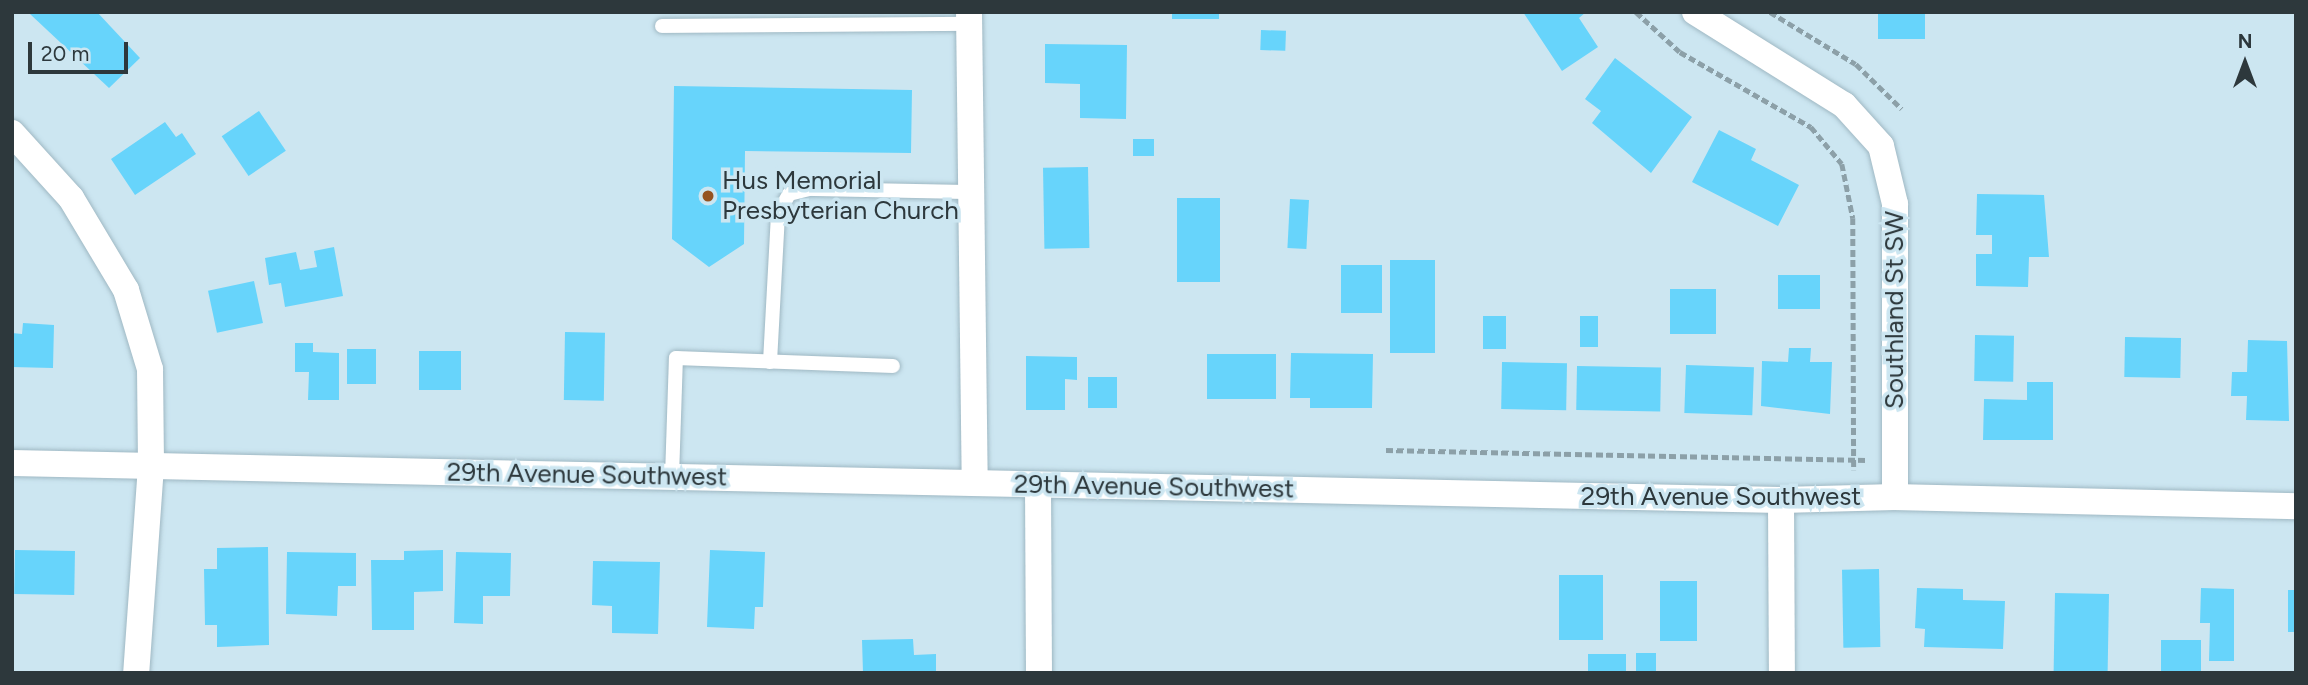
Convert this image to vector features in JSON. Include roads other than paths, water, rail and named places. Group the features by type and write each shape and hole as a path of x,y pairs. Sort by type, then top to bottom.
{"street":[{"name":"Southland St SW","path":"1695,12 1844,105 1881,146 1895,204 1895,497"},
{"path":"969,18 975,483"},
{"path":"12,133 71,198 126,290 150,369 151,466 136,673"},
{"name":"29th Avenue Southwest","path":"12,463 1781,500 1895,497 2296,506"},
{"path":"1038,485 1039,673"},
{"path":"1781,500 1782,673"}],"lane":[{"path":"662,26 969,18"},
{"path":"770,362 778,214 789,194 808,189 972,192"},
{"path":"672,477 676,358 893,366"}],"place":[{"name":"Hus Memorial Presbyterian Church","path":"708,196"}]}
